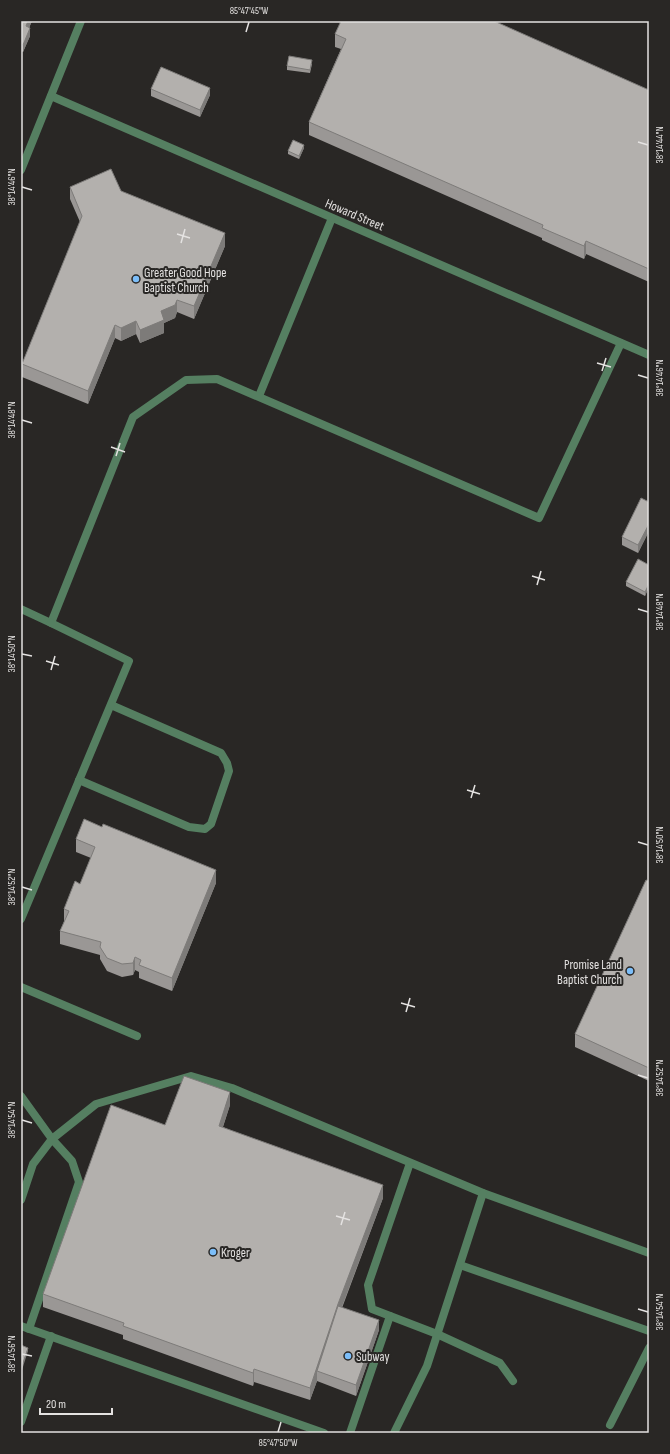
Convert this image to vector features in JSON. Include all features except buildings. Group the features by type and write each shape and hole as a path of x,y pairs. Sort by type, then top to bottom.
{"street":[{"path":"21,170 81,21"},
{"name":"Howard Street","path":"51,96 649,355"},
{"path":"259,396 332,218"},
{"path":"51,622 132,417 186,380 217,379 539,518 622,343"},
{"path":"21,609 51,622 129,661 21,919"},
{"path":"79,780 189,827 205,829 211,824 229,771 227,763 221,753 111,704"},
{"path":"21,987 137,1036"},
{"path":"21,1200 34,1164 52,1139 96,1104 131,1095 191,1076 232,1088 483,1193 649,1253"},
{"path":"21,1096 52,1139 72,1161 79,1182 25,1327 324,1433"},
{"path":"410,1162 368,1285 372,1309 437,1334 500,1364 513,1381"},
{"path":"394,1433 427,1366 483,1193"},
{"path":"460,1265 649,1331"},
{"path":"350,1433 390,1316"},
{"path":"21,1422 51,1336"},
{"path":"610,1425 649,1348"}],"place":[{"name":"Greater Good Hope Baptist Church","path":"136,279"},
{"name":"Promise Land Baptist Church","path":"630,971"},
{"name":"Kroger","path":"213,1252"},
{"name":"Subway","path":"348,1356"}]}
